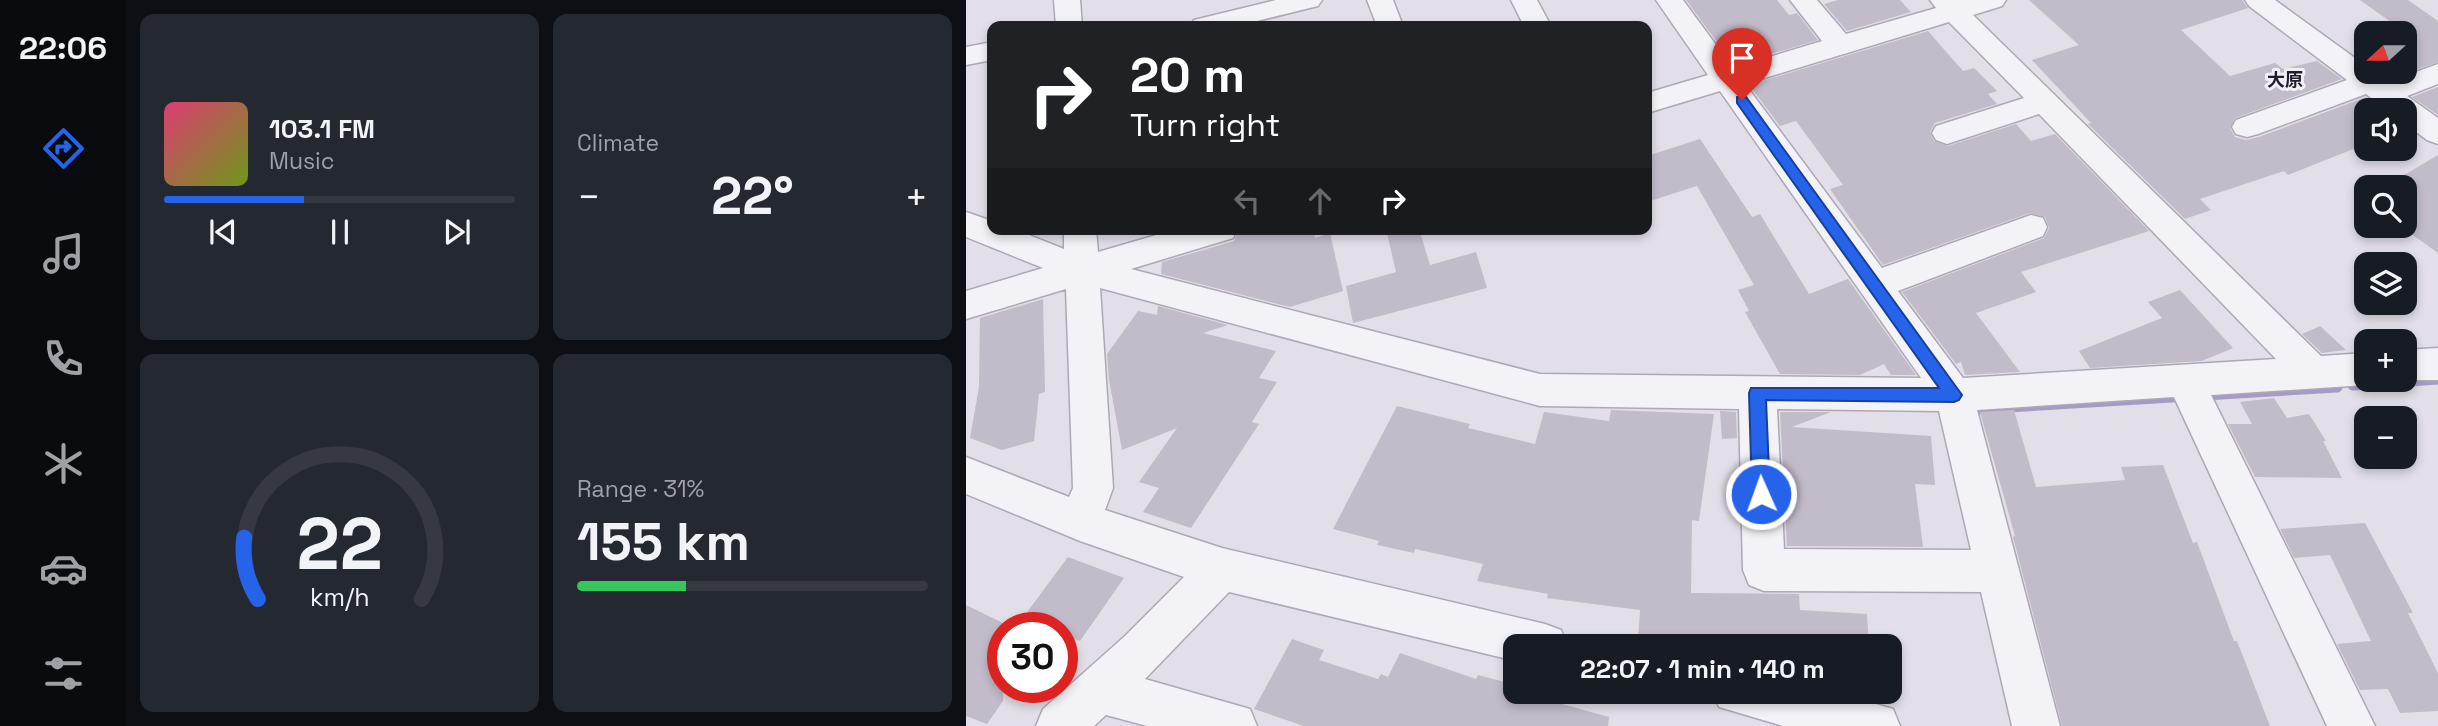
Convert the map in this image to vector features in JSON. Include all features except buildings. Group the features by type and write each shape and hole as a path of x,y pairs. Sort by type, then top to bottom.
{"street":[{"path":"1067,0 1069,21"},
{"path":"1196,0 1213,21"},
{"path":"1231,21 1309,0"},
{"path":"1380,0 1388,21"},
{"path":"1524,0 1535,21"},
{"path":"1669,0 1875,285 1956,405 2036,726"},
{"path":"1803,0 1841,46"},
{"path":"1652,102 1841,46 1949,6 1993,0"},
{"path":"2258,0 2438,133"},
{"path":"1949,6 2313,372"},
{"path":"966,56 987,52"},
{"path":"2247,127 2377,88 2438,73"},
{"path":"1947,133 2045,102"},
{"path":"966,224 987,232"},
{"path":"1875,285 2031,227"},
{"path":"994,235 1082,270 1540,390 1757,404 1956,405 2191,391 2313,372 2354,370"},
{"path":"1080,235 1093,488 1080,522"},
{"path":"966,305 1201,235"},
{"path":"2417,365 2438,364"},
{"path":"2191,391 2351,726"},
{"path":"1757,404 1764,570 1998,571"},
{"path":"966,475 1080,522 1222,569 1503,636"},
{"path":"1060,726 1140,652 1222,569"},
{"path":"1100,690 1233,726"},
{"path":"1787,704 1876,726"}],"waterway":[{"path":"2353,385 2438,379"},
{"path":"1976,409 2337,387"}],"district":[{"name":"大原","path":"2285,79"}],"route":[{"path":"1742,100 1954,395 1757,393 1761,494"}]}
